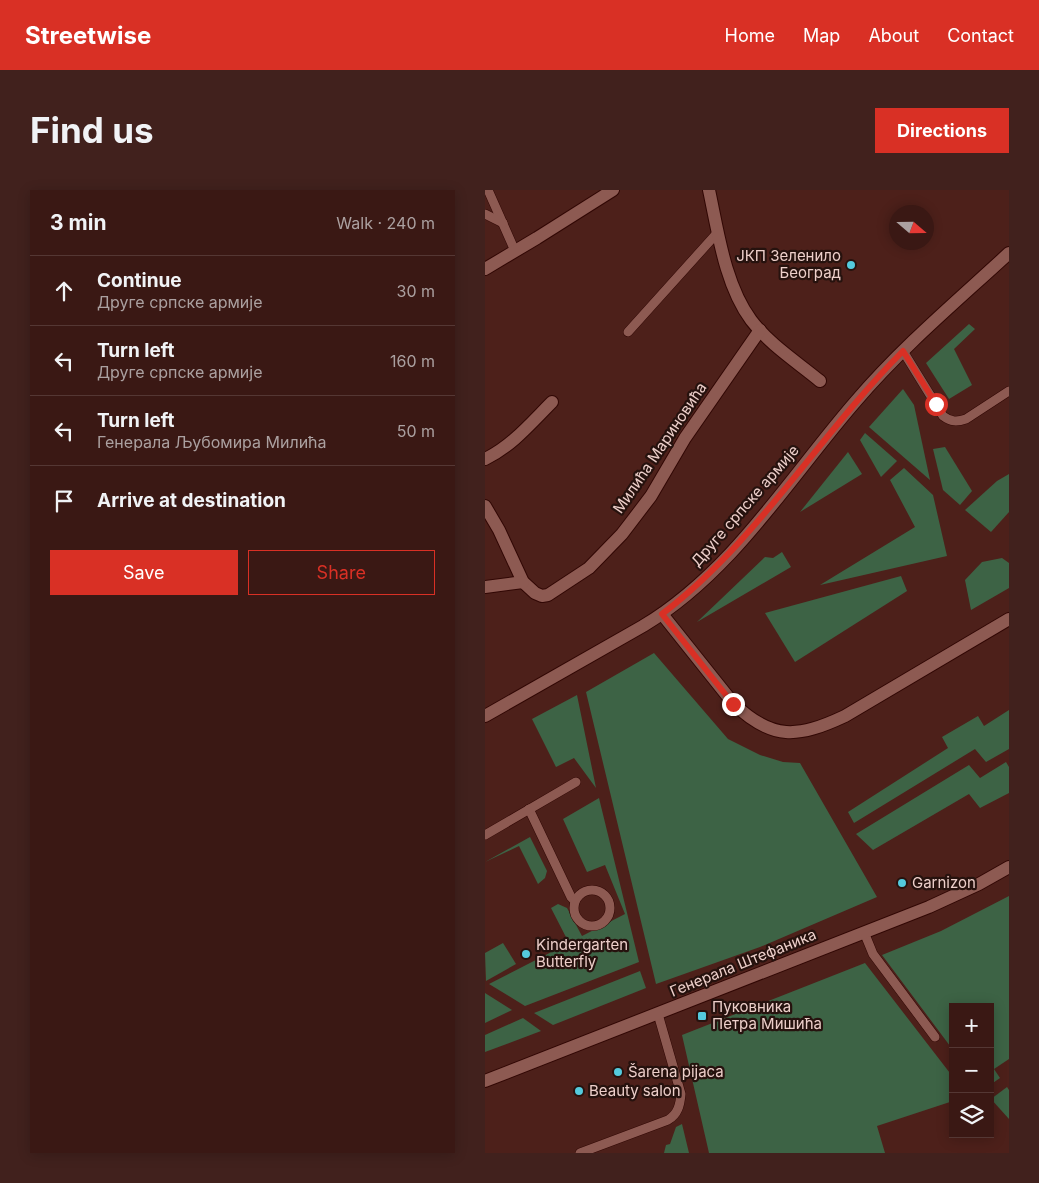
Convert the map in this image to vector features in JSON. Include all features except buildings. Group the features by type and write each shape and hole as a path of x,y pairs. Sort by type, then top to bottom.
{"street":[{"path":"485,269 613,190"},
{"path":"709,190 718,232 735,292 760,330 820,381"},
{"name":"Друге српске армије","path":"485,716 662,614 684,598 721,563 855,402 903,351 1009,254"},
{"name":"Милића Мариновића","path":"523,582 535,593 541,596 548,595 589,568 622,534 651,496 685,438 760,330"},
{"path":"485,460 497,454 519,436 552,402"},
{"path":"485,506 499,530 523,582 485,587"},
{"path":"662,614 733,704 745,715 767,727 793,733 809,730 845,716 1009,619"},
{"name":"Генерала Штефаника","path":"485,1081 955,896 1009,867"}],"lane":[{"path":"488,190 515,251"},
{"path":"485,214 503,223"},
{"path":"628,332 718,232"},
{"path":"903,351 947,420 957,422 965,419 1009,392"},
{"path":"485,835 576,782"},
{"path":"529,810 575,902 575,913 578,918 587,925 592,926 603,922 610,912 609,900 600,892 588,890 575,902"},
{"path":"864,932 873,954 935,1037"},
{"path":"580,1153 668,1120 677,1112 681,1094 658,1014"}],"green space":[{"path":"969,324 975,329 954,349 972,385 949,399 926,363"},
{"path":"903,389 914,405 930,480 869,427"},
{"path":"865,433 897,461 881,477 860,440"},
{"path":"945,447 972,491 960,505 943,490 933,449"},
{"path":"848,452 862,474 800,512"},
{"path":"904,468 933,495 947,556 820,585 915,527 890,480"},
{"path":"1009,474 1009,512 991,532 965,510 997,481"},
{"path":"782,552 791,567 697,622 765,557 773,558"},
{"path":"1002,558 1009,563 1009,588 971,610 965,580 982,562"},
{"path":"901,576 907,591 795,662 765,613"},
{"path":"654,653 728,739 760,755 783,762 800,763 877,897 760,947 656,984 586,692"},
{"path":"577,695 596,788 574,758 556,767 532,719"},
{"path":"1009,710 1009,749 986,762 975,749 854,823 848,812 948,748 942,737 978,716 984,726"},
{"path":"1006,762 1009,767 1009,793 980,808 969,794 873,850 856,834 969,765 980,778"},
{"path":"599,798 639,962 525,1006 489,984 569,943 551,908 558,904 567,908 582,936 625,914 605,865 587,872 563,819"},
{"path":"530,837 547,871 545,878 538,884 519,846 485,862"},
{"path":"1009,896 1009,1059 994,1069 994,1003 949,1003 949,1045 882,955 941,931"},
{"path":"503,943 516,964 486,981 485,953"},
{"path":"865,963 949,1072 949,1102 877,1126 885,1153 709,1153 682,1035"},
{"path":"640,971 646,988 553,1025 534,1013"},
{"path":"485,993 512,1010 485,1023"},
{"path":"523,1018 541,1031 485,1052 485,1035"},
{"path":"994,1069 1000,1078 994,1082"},
{"path":"1007,1087 1009,1090 1009,1119 994,1102 994,1097"},
{"path":"682,1124 689,1153 664,1153 666,1145 670,1144 676,1127"}],"place":[{"name":"ЈКП Зеленило Београд","path":"851,265"},
{"name":"Garnizon","path":"902,883"},
{"name":"Kindergarten Butterfly","path":"526,954"},
{"name":"Пуковника Петра Мишића","path":"702,1016"},
{"name":"Šarena pijaca","path":"618,1072"},
{"name":"Beauty salon","path":"579,1091"}],"route":[{"path":"733,704 662,614 684,598 721,563 748,533 855,402 903,351 936,404"}]}
